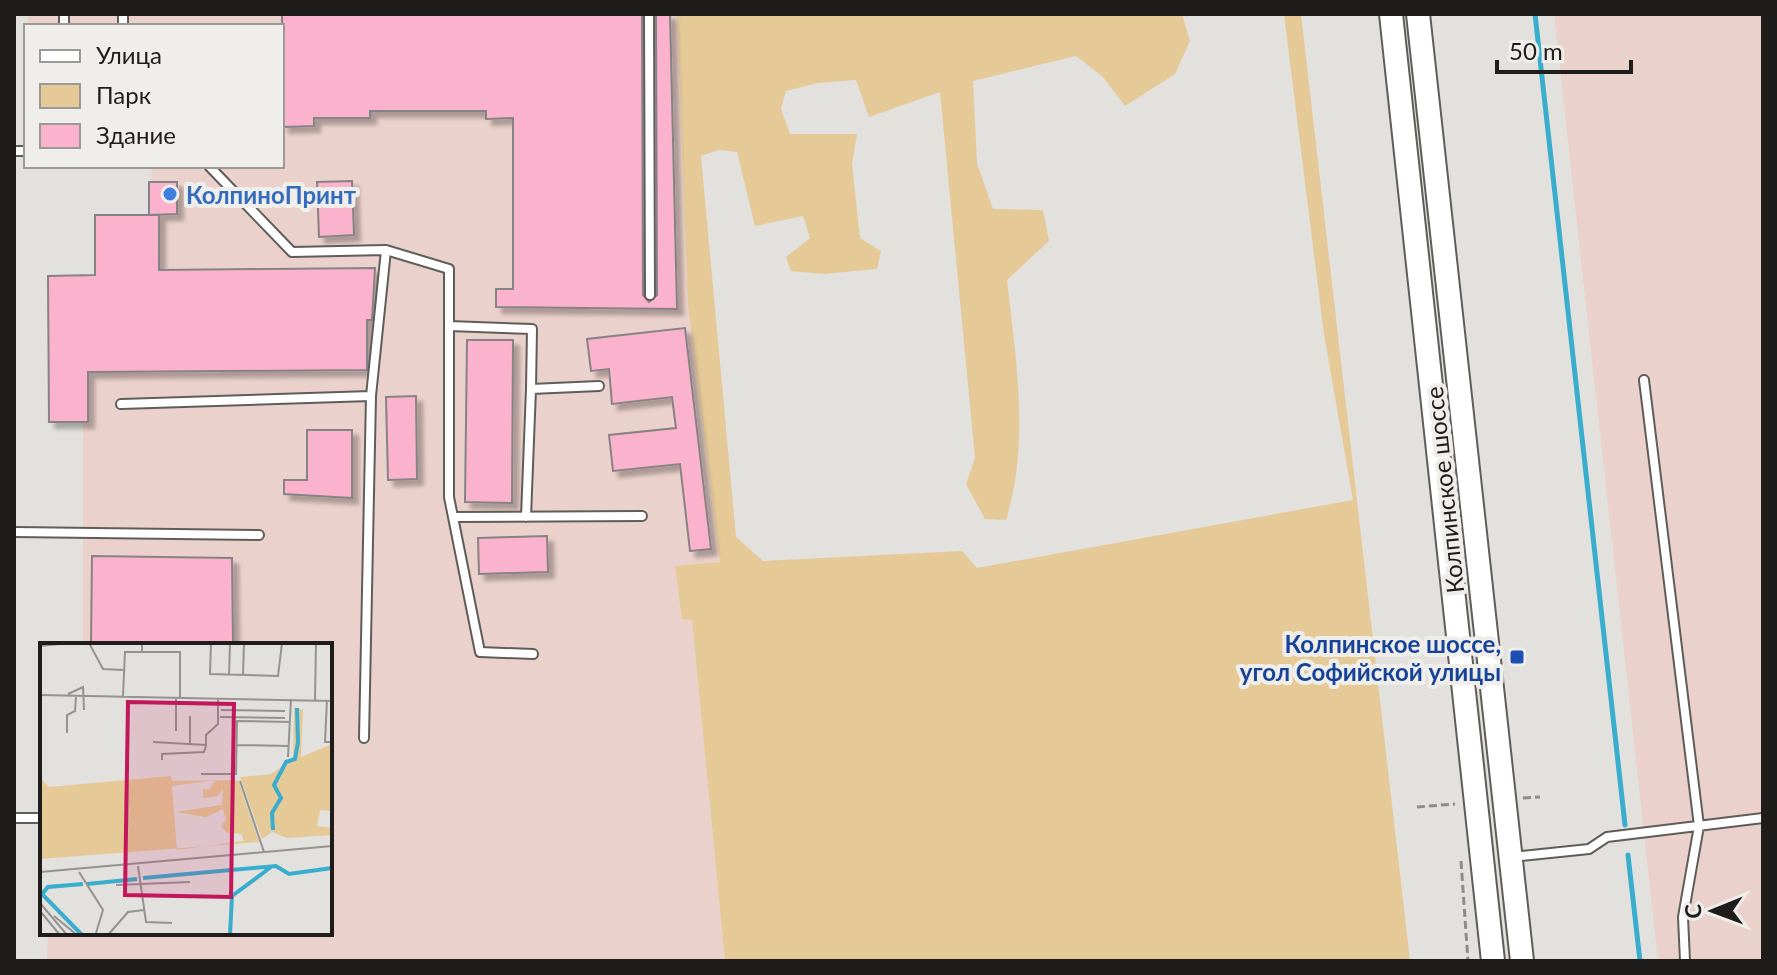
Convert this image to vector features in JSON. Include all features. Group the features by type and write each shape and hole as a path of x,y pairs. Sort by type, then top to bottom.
{"main road":[{"name":"Колпинское шоссе","path":"1391,14 1493,961"},
{"name":"Колпинское шоссе","path":"1418,14 1522,961"}],"lane":[{"path":"649,14 650,295"},
{"path":"211,168 292,252 386,250 449,269 449,497 480,652 533,654"},
{"path":"364,738 371,396 386,250"},
{"path":"449,326 532,329 526,517"},
{"path":"1644,380 1699,826 1683,917 1685,961"},
{"path":"531,389 599,386"},
{"path":"121,404 371,396"},
{"path":"453,517 642,516"},
{"path":"14,532 259,535"},
{"path":"14,818 40,818"},
{"path":"1510,857 1589,849 1607,837 1763,818"}],"path":[{"path":"1515,799 1540,797"},
{"path":"1417,807 1461,804"},
{"path":"1461,851 1468,961"}],"shaded area":[{"path":"28,14 677,14 688,306 720,563 676,566 692,619 725,961 47,961 48,935 332,935 332,643 83,643 83,422 49,422 48,276 95,275 95,215 149,215 152,168 284,168 284,24 28,24"},
{"path":"1554,14 1763,14 1763,961 1658,961"}],"green space":[{"path":"677,14 1182,14 1190,41 1175,74 1125,106 1103,77 1076,56 973,81 977,163 993,209 1043,210 1049,241 1007,280 1017,371 1019,431 1018,461 1006,520 985,519 966,484 975,458 940,92 869,117 856,80 817,83 786,91 781,109 790,134 857,134 852,164 860,238 881,251 877,269 823,274 791,271 786,257 810,238 803,216 755,226 737,152 719,150 701,156 736,537 763,561 962,551 977,568 1353,500 1324,334 1284,14 1301,14 1410,961 725,961 692,620 682,619 675,566 720,562 688,306"}],"building":[{"path":"282,14 642,14 643,295 649,302 657,295 656,14 670,14 677,309 496,307 496,289 513,289 513,118 486,119 486,111 370,111 370,118 314,118 314,126 284,127"},
{"path":"352,181 354,235 319,237 317,182"},
{"path":"149,182 177,182 177,214 149,215"},
{"path":"95,215 159,215 159,270 375,268 372,320 367,320 367,370 88,372 88,422 49,422 48,276 95,275"},
{"path":"685,328 711,549 690,551 680,464 613,471 609,435 676,428 672,397 612,404 609,369 591,371 587,339"},
{"path":"467,340 513,340 512,503 465,502"},
{"path":"416,396 417,479 388,480 386,397"},
{"path":"307,430 352,430 352,498 284,494 284,480 307,480"},
{"path":"547,536 548,572 479,574 478,538"},
{"path":"92,556 232,558 233,643 91,643"}],"waterway":[{"path":"1535,14 1625,825"},
{"path":"1628,855 1640,961"}],"place":[{"name":"КолпиноПринт","path":"170,194"},
{"name":"Колпинское шоссе, угол Софийской улицы","path":"1517,657"}]}
